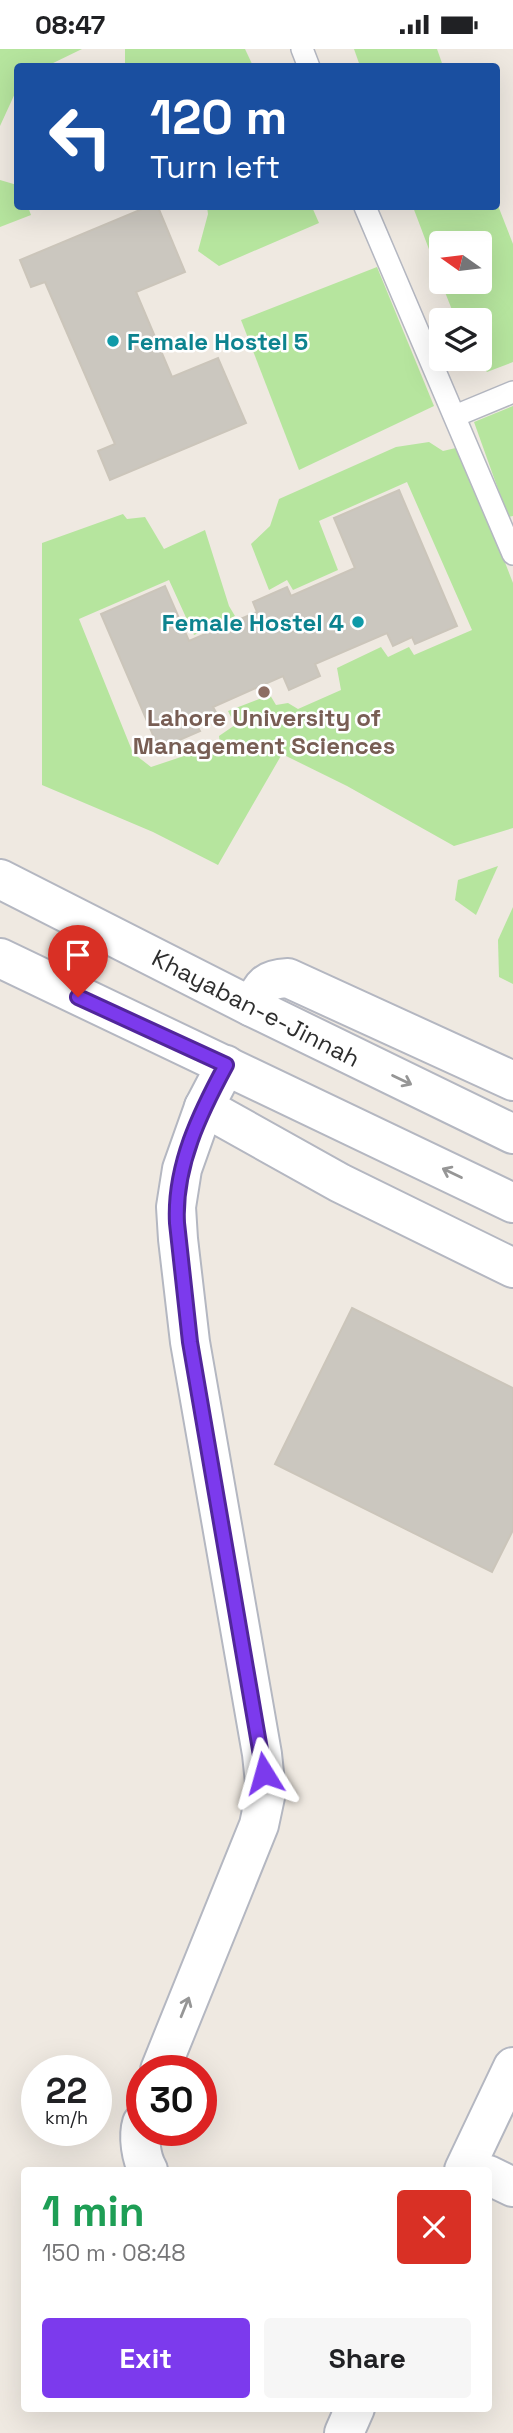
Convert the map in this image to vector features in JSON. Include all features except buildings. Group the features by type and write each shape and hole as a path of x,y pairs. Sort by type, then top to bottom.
{"street":[{"name":"Khayaban-e-Jinnah","path":"6,881 251,1007 513,1134"},
{"path":"15,966 513,1203"},
{"path":"251,1007 263,985 275,979 288,978 513,1081"},
{"path":"166,2055 259,1825 266,1792 262,1754 190,1342 176,1207 181,1169 204,1107 226,1065"},
{"path":"204,1107 340,1184 513,1268"},
{"path":"475,2167 513,2067"},
{"path":"142,2146 146,2167"},
{"path":"492,2178 513,2187"},
{"path":"344,2433 353,2412"}],"lane":[{"path":"366,210 513,554"},
{"path":"455,416 513,392"}],"green space":[{"path":"0,49 82,49 53,63 14,63 14,96 0,126"},
{"path":"125,49 245,49 252,63 125,63"},
{"path":"354,49 437,49 442,63 359,63"},
{"path":"0,180 14,184 14,210 29,210 31,215 0,227"},
{"path":"207,210 313,210 319,223 219,266 198,251"},
{"path":"414,210 500,210 513,244 513,362 492,370 492,308 451,308 446,294 492,294 492,231 429,231 429,249"},
{"path":"377,267 434,406 299,470 241,320"},
{"path":"513,406 513,516 508,517 474,422"},
{"path":"429,442 443,451 460,447 513,583 513,828 454,846 347,786 282,754 218,865 153,832 42,785 42,543 123,514 127,519 145,517 164,549 205,530 229,606 235,616 194,635 169,580 79,619 133,753 151,767 220,744 219,736 235,725 228,711 270,695 276,705 288,703 298,709 341,690 337,668 381,647 388,657 409,647 414,655 472,630 407,482 319,521 338,570 293,590 287,580 269,590 251,544 270,526 279,499 396,447"},
{"path":"498,866 476,915 455,900 458,880"},
{"path":"513,907 513,984 499,977 498,940"}],"place":[{"name":"Female Hostel 5","path":"113,341"},
{"name":"Female Hostel 4","path":"358,622"},
{"name":"Lahore University of Management Sciences","path":"264,692"}],"route":[{"path":"78,997 226,1065 204,1107 181,1169 176,1207 190,1342 264,1773"}]}
